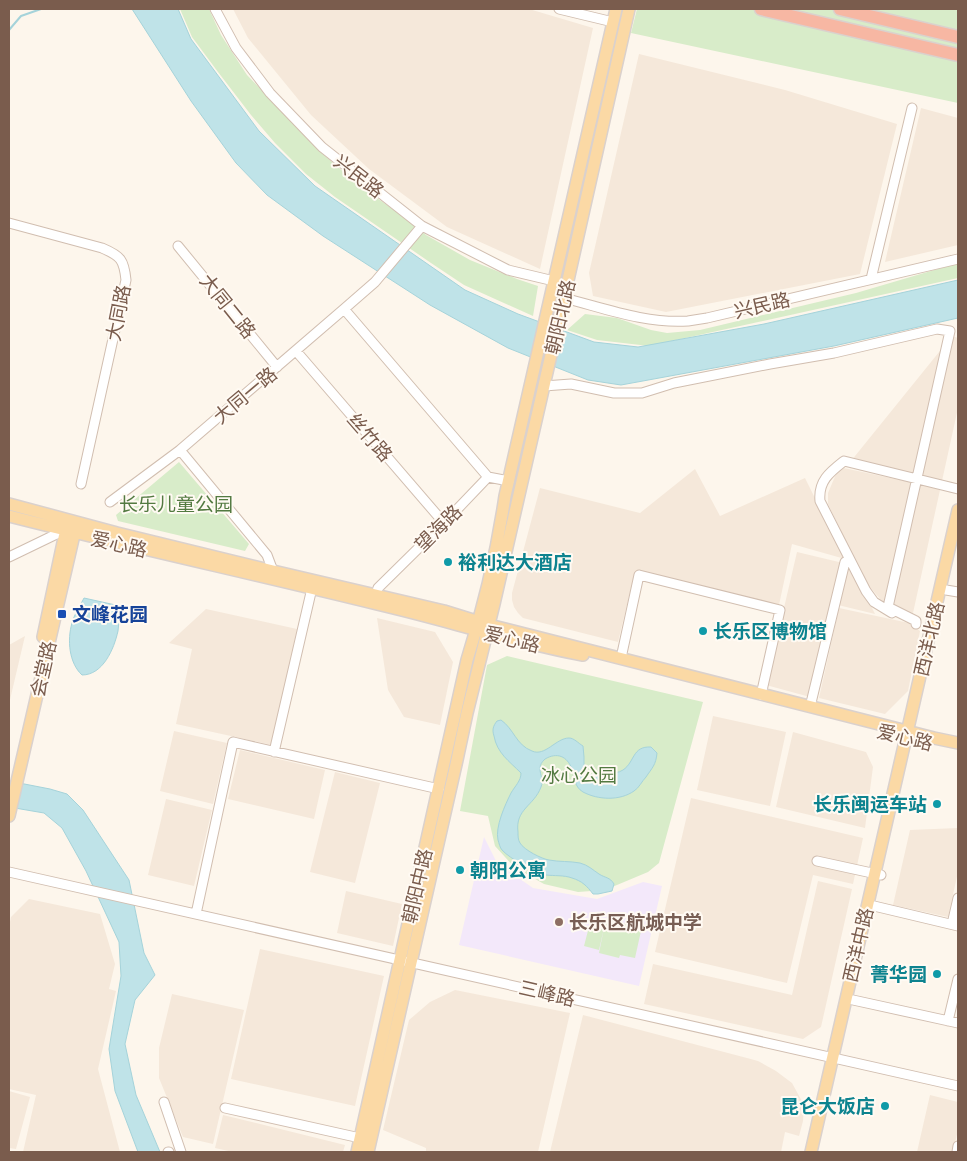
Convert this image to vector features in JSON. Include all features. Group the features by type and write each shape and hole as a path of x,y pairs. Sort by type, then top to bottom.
{"highway":[{"path":"761,9 958,56"},
{"path":"840,9 958,38"}],"main road":[{"name":"朝阳北路","path":"483,628 509,481 616,9"},
{"name":"朝阳北路","path":"483,628 548,372 629,9"},
{"name":"爱心路","path":"9,504 71,526 312,588 621,658 810,707 958,750"},
{"name":"西洋北路","path":"911,736 931,630 958,510"},
{"name":"爱心路","path":"9,516 71,526 376,595 483,628 589,657 911,736 958,743"},
{"name":"会堂路","path":"9,816 36,669 71,526"},
{"name":"西洋北路","path":"911,736 937,635 958,538"},
{"name":"朝阳中路","path":"368,1152 445,760 468,660 483,628"},
{"name":"朝阳中路","path":"357,1152 457,763 483,628"},
{"name":"西洋中路","path":"818,1152 836,1058 911,736"},
{"path":"445,760 457,763"},
{"name":"会堂路","path":"9,783 18,761"},
{"name":"西洋中路","path":"811,1152 853,1000 874,906 878,874"}],"street":[{"name":"兴民路","path":"215,9 236,48 277,100 322,147 422,226 508,270 554,281"},
{"path":"559,9 613,22"},
{"path":"870,279 912,108"},
{"name":"大同路","path":"9,223 102,248 117,254 125,266 126,280 81,484"},
{"name":"大同一路","path":"110,502 180,450 375,282 422,226"},
{"name":"大同二路","path":"178,246 277,367"},
{"name":"兴民路","path":"564,298 638,317 687,321 707,318 958,259"},
{"path":"344,309 488,477 509,481"},
{"path":"544,386 571,384 614,393 642,393 674,383 834,353 938,329 950,331 888,607 916,621 916,624"},
{"name":"丝竹路","path":"296,351 444,523"},
{"path":"180,450 267,555 273,571"},
{"path":"931,630 893,614 874,602 866,591 820,501 819,493 824,480 844,461 958,489"},
{"name":"望海路","path":"376,595 378,588 488,477"},
{"name":"爱心路","path":"9,557 71,526"},
{"path":"810,707 846,562"},
{"path":"621,658 639,575 780,610 761,695"},
{"path":"274,752 312,588"},
{"path":"946,590 958,592"},
{"path":"196,914 233,742 439,789"},
{"path":"817,861 878,874"},
{"name":"三峰路","path":"9,872 958,1086"},
{"path":"874,906 955,925 958,898"},
{"path":"948,1020 958,979"},
{"path":"853,1000 958,1023"},
{"path":"164,1102 181,1152"},
{"path":"225,1108 360,1138"},
{"path":"957,1152 958,1146"}],"shaded area":[{"path":"233,9 529,9 593,28 540,269 447,227 369,169 311,115 248,38"},
{"path":"639,54 785,90 897,124 860,274 666,312 593,296 589,273"},
{"path":"921,108 958,118 958,245 885,262"},
{"path":"952,336 958,338 958,408 913,613 891,607 921,477 851,461"},
{"path":"839,467 914,483 886,606 864,580 828,504 828,493"},
{"path":"695,469 720,516 805,478 845,559 792,544 779,605 635,571 618,642 523,618 518,613 514,607 512,593 540,488 640,513"},
{"path":"797,552 843,563 810,697 766,685"},
{"path":"848,568 853,569 875,614 838,605"},
{"path":"839,608 909,623 920,631 908,691 885,714 819,698"},
{"path":"206,609 297,629 272,745 176,724 192,649 169,643"},
{"path":"377,618 435,632 453,662 440,725 404,717 388,690"},
{"name":"文峰花园","path":"25,636 9,704 9,645"},
{"path":"713,716 786,732 770,806 697,790"},
{"path":"174,731 227,743 213,804 160,791"},
{"path":"793,732 866,752 873,767 865,828 776,807"},
{"path":"240,750 325,770 314,819 228,799"},
{"path":"335,772 380,783 355,883 310,872"},
{"path":"691,798 863,838 853,884 813,875 787,983 655,952"},
{"path":"166,799 212,810 194,886 148,875"},
{"path":"958,828 958,872 948,917 893,905 910,830"},
{"name":"长乐区航城中学","path":"484,837 497,863 533,888 597,899 643,882 662,886 639,986 459,945"},
{"path":"818,881 852,889 821,1027 803,1039 644,1004 653,964 792,995"},
{"path":"346,891 402,904 393,946 337,933"},
{"path":"29,899 100,914 115,964 109,989 116,991 98,1069 120,1152 23,1152 36,1095 9,1089 9,927 11,917"},
{"path":"260,949 384,976 355,1106 231,1079"},
{"path":"455,990 570,1013 538,1152 426,1152 426,1148 383,1130 409,1020 430,1002"},
{"path":"172,994 244,1010 213,1144 183,1137 159,1078 159,1048"},
{"path":"583,1015 758,1061 776,1071 792,1083 804,1105 803,1121 799,1136 785,1132 781,1152 550,1152"},
{"path":"9,1091 30,1097 16,1149 9,1148"},
{"path":"930,1095 958,1102 958,1130 953,1152 917,1152"},
{"path":"223,1115 345,1145 343,1152 233,1152 215,1148"}],"green space":[{"path":"180,9 209,9 221,35 247,75 324,155 360,186 426,235 470,260 538,286 533,316 464,285 335,197 306,174 275,143 218,72 192,37"},
{"path":"637,9 958,9 958,103 631,33"},
{"path":"958,263 958,278 649,346 597,340 567,330 585,314 617,318 651,330 667,333 700,330 856,293"},
{"name":"长乐儿童公园","path":"179,462 249,544 245,551 118,521 116,515"},
{"name":"冰心公园","path":"507,656 703,702 659,863 648,872 605,890 578,892 544,884 514,867 495,846 488,816 460,811 487,665"},
{"path":"591,919 606,923 607,919 627,924 627,928 641,931 635,958 620,955 619,958 599,953 604,928 599,950 584,946"}],"water":[{"path":"132,9 178,9 191,39 259,131 315,186 465,290 518,314 594,342 638,347 764,324 958,280 958,318 834,346 621,385 588,380 508,348 430,305 323,236 267,195 236,163 191,101"},
{"path":"84,598 120,606 118,631 110,653 102,666 96,671 82,675 74,664 70,651 70,630"},
{"path":"501,720 522,745 532,751 541,752 564,739 574,740 583,746 584,768 586,773 592,775 603,772 616,773 623,770 637,752 645,747 651,747 657,753 656,761 636,790 616,798 595,797 583,792 576,784 573,772 567,761 561,756 549,757 540,766 541,787 519,818 518,839 525,848 533,854 546,859 586,865 611,880 614,884 612,891 593,894 579,881 566,876 541,873 517,861 501,849 497,835 499,823 521,773 504,756 496,742 493,728 497,721"},
{"path":"9,781 67,794 83,810 129,880 144,953 155,975 135,1000 125,1044 136,1095 160,1152 138,1152 115,1091 109,1049 121,976 119,942 86,871 62,828 44,813 9,807"}],"waterway":[{"path":"9,30 21,16 41,9"}],"place":[{"name":"裕利达大酒店","path":"448,562"},
{"name":"文峰花园","path":"62,614"},
{"name":"长乐区博物馆","path":"703,631"},
{"name":"长乐闽运车站","path":"937,804"},
{"name":"朝阳公寓","path":"460,870"},
{"name":"长乐区航城中学","path":"559,922"},
{"name":"菁华园","path":"937,974"},
{"name":"昆仑大饭店","path":"885,1106"}]}
